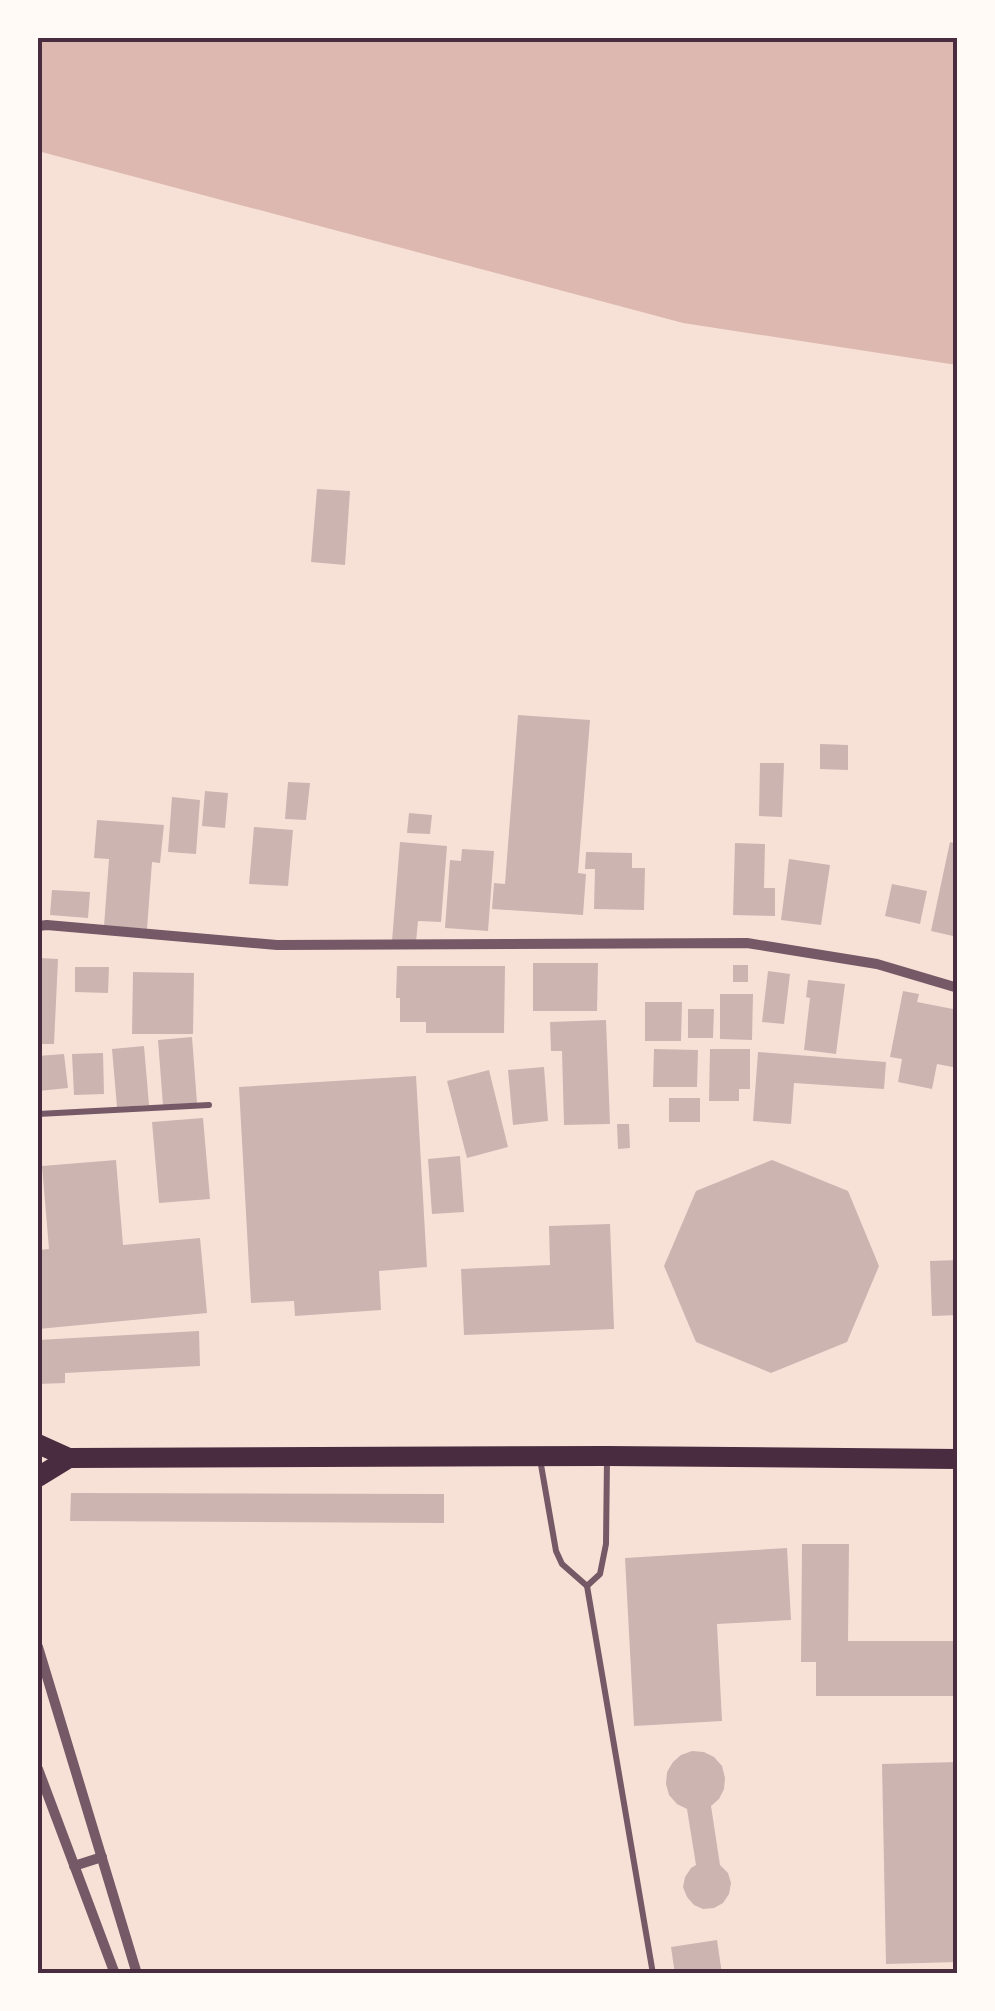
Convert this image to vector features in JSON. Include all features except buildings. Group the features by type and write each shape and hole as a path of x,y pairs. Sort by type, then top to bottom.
{"main road":[{"path":"38,1444 70,1458 608,1456 958,1460"},
{"path":"38,1477 70,1458"}],"street":[{"path":"38,926 277,945 747,943 877,964 958,988"},
{"path":"38,1647 138,1974"},
{"path":"38,1769 114,1974"},
{"path":"74,1866 102,1857"}],"lane":[{"path":"38,1114 208,1106"},
{"path":"587,1586 600,1574 606,1544 608,1456"},
{"path":"540,1457 556,1552 562,1564 587,1586 653,1974"}],"shaded area":[{"path":"38,38 957,38 957,365 683,323 38,151"}]}
